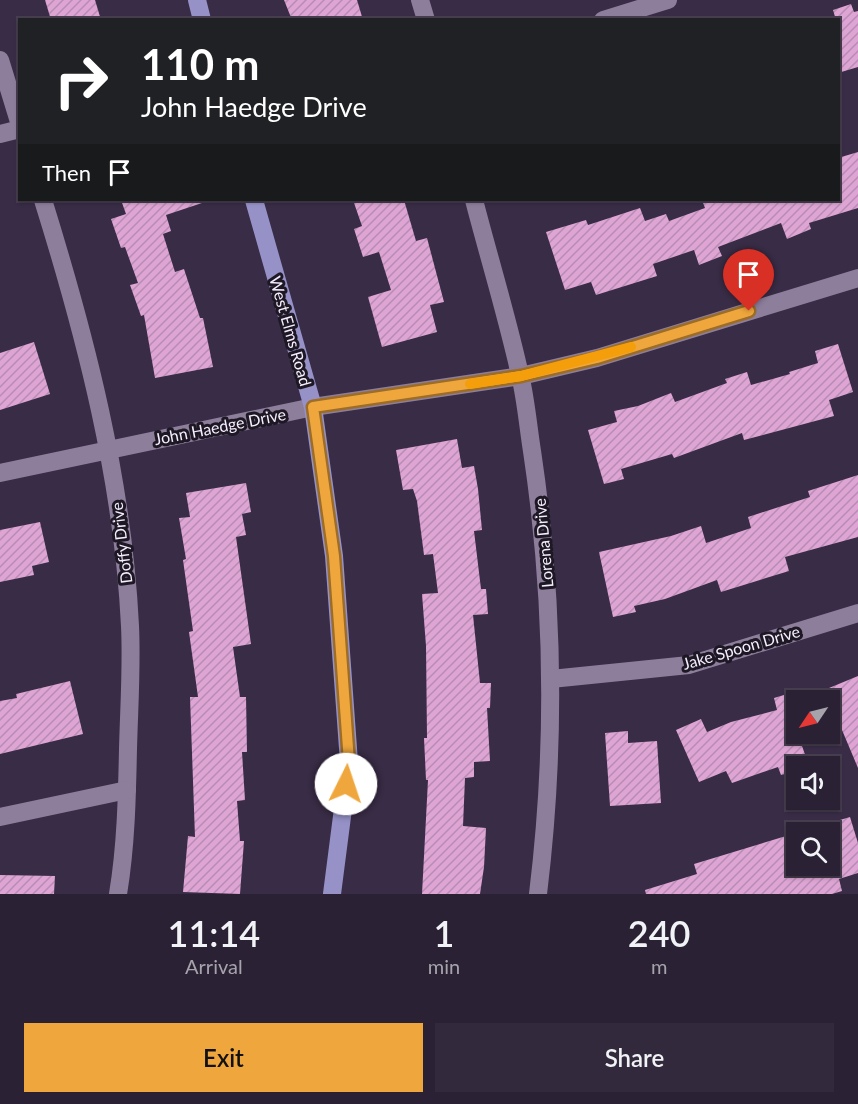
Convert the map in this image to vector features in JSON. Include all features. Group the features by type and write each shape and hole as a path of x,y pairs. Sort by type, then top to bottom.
{"main road":[{"path":"197,0 202,18"},
{"name":"West Elms Road","path":"254,201 313,407 334,556 349,762 332,894"}],"street":[{"path":"420,0 425,18"},
{"path":"610,18 668,0"},
{"path":"0,60 18,118"},
{"path":"0,134 18,130"},
{"name":"Doffy Drive","path":"43,201 88,357 108,449 130,626 127,790 118,894"},
{"name":"Lorena Drive","path":"474,201 521,376 538,491 546,576 551,679 548,779 538,894"},
{"name":"John Haedge Drive","path":"0,473 313,407 521,376 597,358 858,278"},
{"name":"Jake Spoon Drive","path":"551,679 689,665 858,613"},
{"path":"0,817 127,790"}],"building":[{"path":"45,0 95,0 100,18 50,18"},
{"path":"284,0 357,0 362,18 291,18"},
{"path":"851,4 854,12 858,11 858,67 840,72 840,18 835,18 833,10"},
{"path":"858,152 858,208 809,223 811,229 787,239 781,223 718,247 722,256 699,265 694,250 653,264 657,276 596,295 591,282 565,290 546,232 586,220 588,225 640,208 645,221 666,214 669,221 705,208 702,201 840,201 840,157"},
{"path":"121,201 202,201 202,203 166,215 171,231 163,234 175,272 184,269 200,318 203,318 213,367 155,378 144,315 141,316 130,285 138,283 125,247 121,248 111,219 126,214"},
{"path":"353,201 404,201 416,241 427,238 444,302 430,305 437,332 382,347 368,297 391,290 379,252 363,257 354,229 362,226"},
{"path":"34,342 50,394 0,410 0,353"},
{"path":"838,344 853,392 829,400 834,416 744,440 742,433 674,458 672,454 621,469 624,479 604,484 588,430 617,422 614,411 638,406 671,393 675,402 727,383 725,379 747,372 751,385 790,374 789,372 818,363 815,351"},
{"path":"457,439 462,468 474,466 482,530 474,531 481,589 486,589 488,614 473,615 480,683 491,683 490,708 487,708 490,761 474,762 474,777 465,778 463,826 486,828 484,867 480,894 422,894 428,780 426,780 424,738 427,738 426,646 422,594 438,593 433,554 424,555 417,501 413,489 403,490 396,450"},
{"path":"858,475 858,537 785,557 789,571 721,592 717,580 665,599 634,606 636,612 613,617 599,552 671,536 701,526 706,543 751,528 748,517 810,497 808,491"},
{"path":"246,483 251,512 242,514 246,535 236,537 251,644 233,647 240,697 246,697 247,752 242,752 245,800 237,801 240,841 244,841 240,894 183,892 188,836 195,837 190,697 198,697 189,632 193,631 183,560 186,559 179,518 190,517 186,493"},
{"path":"40,522 49,562 32,566 34,575 0,582 0,530"},
{"path":"858,676 858,768 842,730 840,731 840,690 824,690"},
{"path":"70,681 83,734 0,754 0,701 17,698 16,694"},
{"path":"786,694 786,744 807,744 802,746 806,756 786,756 786,774 781,775 778,767 732,783 726,771 699,782 676,730 701,719 707,732 731,722 777,710 774,698"},
{"path":"628,731 628,743 657,741 661,803 610,806 605,733"},
{"path":"850,817 858,843 858,873 839,879 842,891 832,894 646,894 645,890 697,874 694,864 786,836 786,876 840,876 840,822 833,822"},
{"path":"0,875 55,876 54,894 0,894"}],"slow traffic":[{"path":"470,384 521,376 597,358 631,347"}],"route":[{"path":"346,784 349,762 334,556 313,407 521,376 597,358 749,311"}]}
